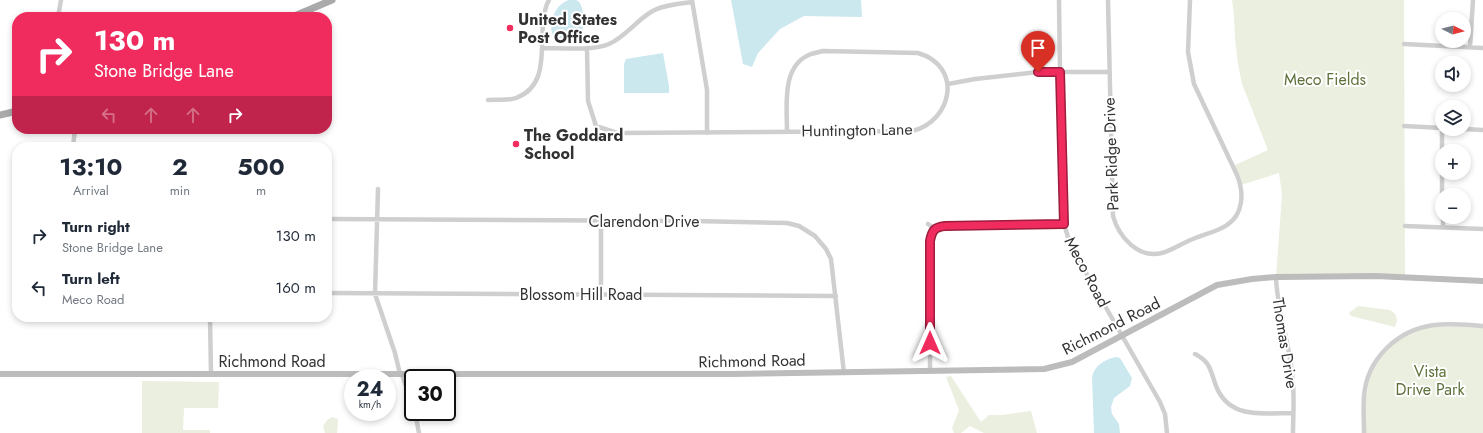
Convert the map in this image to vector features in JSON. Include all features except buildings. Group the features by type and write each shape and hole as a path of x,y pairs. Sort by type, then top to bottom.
{"main road":[{"path":"304,12 332,0"},
{"path":"0,115 12,112"}],"street":[{"path":"59,12 61,0"},
{"path":"488,100 506,100 515,98 522,95 532,87 540,70 542,18 550,0"},
{"name":"Meco Road","path":"1059,0 1064,224 1068,237 1081,264 1160,402 1165,414 1167,433"},
{"name":"Park Ridge Drive","path":"1108,0 1112,216 1116,226 1129,244 1137,250 1148,254 1160,254 1169,251 1191,239 1226,226 1232,222 1240,208 1242,198 1241,185 1194,84 1188,52 1190,0"},
{"path":"1471,32 1473,0"},
{"path":"542,48 587,48 609,44 658,8 692,1 707,90 707,133"},
{"path":"1404,44 1435,46"},
{"name":"Huntington Lane","path":"587,48 588,101 596,126 625,134 919,130 930,124 938,116 947,96 948,84 938,65 932,59 918,53 823,51 810,54 800,61 789,78 787,131"},
{"path":"1471,48 1483,48"},
{"path":"948,84 1009,74 1038,72 1109,72"},
{"path":"1404,126 1435,128"},
{"path":"1471,129 1483,130"},
{"path":"378,189 375,294 395,353 400,374 404,380"},
{"name":"Clarendon Drive","path":"332,219 708,221 787,224 799,226 807,230 821,242 831,259 844,373"},
{"path":"600,294 602,220"},
{"path":"928,224 935,229"},
{"path":"930,371 930,241 933,231 937,227 945,226 1064,224"},
{"path":"1443,224 1443,228"},
{"path":"1405,226 1483,229"},
{"name":"Richmond Road","path":"0,374 732,374 1053,368 1072,362 1217,285 1252,279 1276,277 1376,276 1483,282"},
{"name":"Thomas Drive","path":"1276,277 1282,324 1292,373 1294,433"},
{"name":"Blossom Hill Road","path":"332,293 836,296"},
{"path":"210,322 211,374"},
{"path":"1364,433 1364,396 1368,377 1378,358 1394,341 1410,332 1434,325 1483,326"},
{"path":"1195,354 1203,358 1210,367 1216,386 1224,400 1236,409 1246,412 1293,413"},
{"path":"417,421 420,433"}],"green space":[{"name":"Meco Fields","path":"1232,0 1404,0 1405,278 1276,277 1282,194 1279,173 1241,185 1233,166 1268,150 1242,84 1238,64"},
{"path":"1358,306 1390,310 1396,315 1397,321 1395,327 1351,316 1349,313"},
{"name":"Vista Drive Park","path":"1483,326 1483,433 1364,433 1364,407 1371,370 1394,341 1424,327"},
{"path":"951,376 981,422 989,415 1002,415 1031,411 1037,433 984,433 970,426 961,433 954,433 952,428 959,410 946,377"},
{"path":"142,381 219,382 218,408 184,408 183,430 210,430 210,433 142,433"},
{"path":"332,417 338,419 337,433 325,433 323,426 327,420"}],"water":[{"path":"569,0 576,0 579,2 583,11 582,36 577,39 556,38 552,33 551,28 552,18 557,9"},
{"path":"731,0 861,0 862,17 804,16 780,29 758,53 752,67 743,64"},
{"path":"663,53 669,93 624,93 624,64 626,59"},
{"path":"1116,357 1120,358 1132,378 1130,386 1114,398 1111,407 1112,414 1119,424 1120,433 1094,433 1093,373 1098,366 1108,359"}],"place":[{"name":"United States Post Office","path":"510,28"},
{"name":"The Goddard School","path":"516,144"}],"route":[{"path":"930,343 930,241 933,231 937,227 1064,224 1062,208 1060,72 1038,72"}]}
